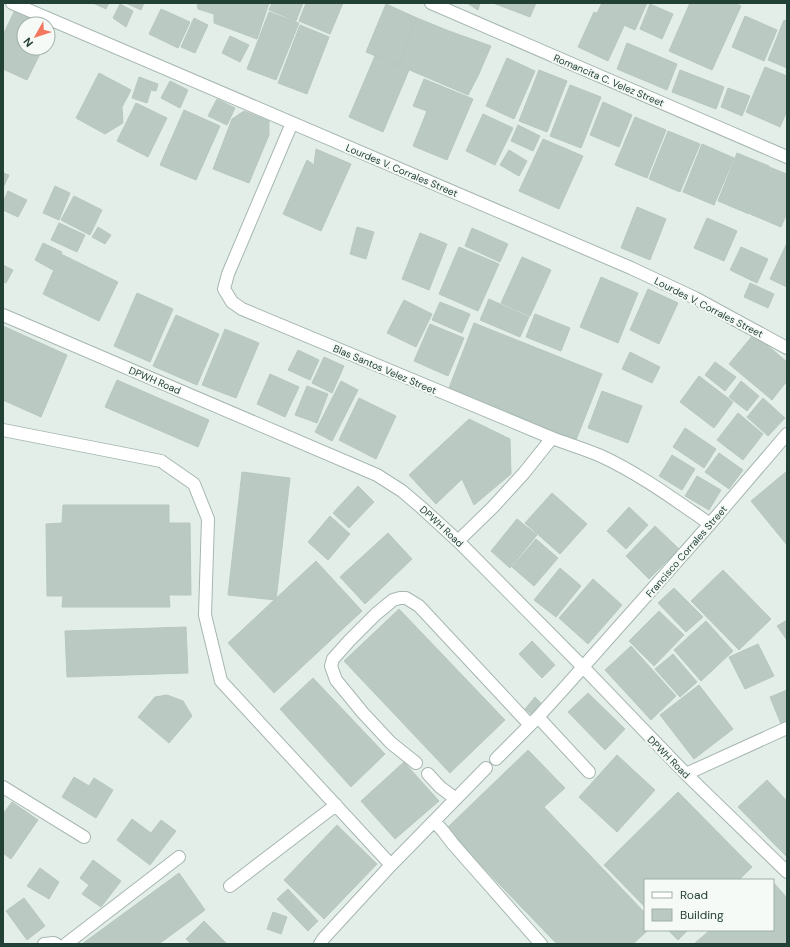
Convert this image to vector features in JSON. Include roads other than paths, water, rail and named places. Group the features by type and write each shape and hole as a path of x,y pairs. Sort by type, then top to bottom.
{"street":[{"name":"Lourdes V. Corrales Street","path":"12,3 631,268 696,298 787,348"},
{"name":"Romancita C. Velez Street","path":"431,3 787,157"},
{"name":"Blas Santos Velez Street","path":"292,123 228,274 224,289 232,302 242,309 552,438 600,456 657,488 710,524"},
{"name":"DPWH Road","path":"3,316 377,475 402,491 458,541 686,774 787,872"},
{"path":"3,430 161,462 194,484 208,518 205,615 221,681 391,865"},
{"name":"Francisco Corrales Street","path":"496,759 534,721 583,668 787,434"},
{"path":"458,541 499,502 552,438"},
{"path":"416,763 391,743 363,713 336,680 331,666 332,659 376,614 393,600 400,598 406,598 419,606 534,721 589,772"},
{"path":"686,774 787,728"},
{"path":"320,944 391,865 486,768"},
{"path":"428,774 440,787 456,799"},
{"path":"3,787 84,837"},
{"path":"230,886 336,805"},
{"path":"434,821 541,944"},
{"path":"66,944 180,856"},
{"path":"44,944 56,944"}]}
